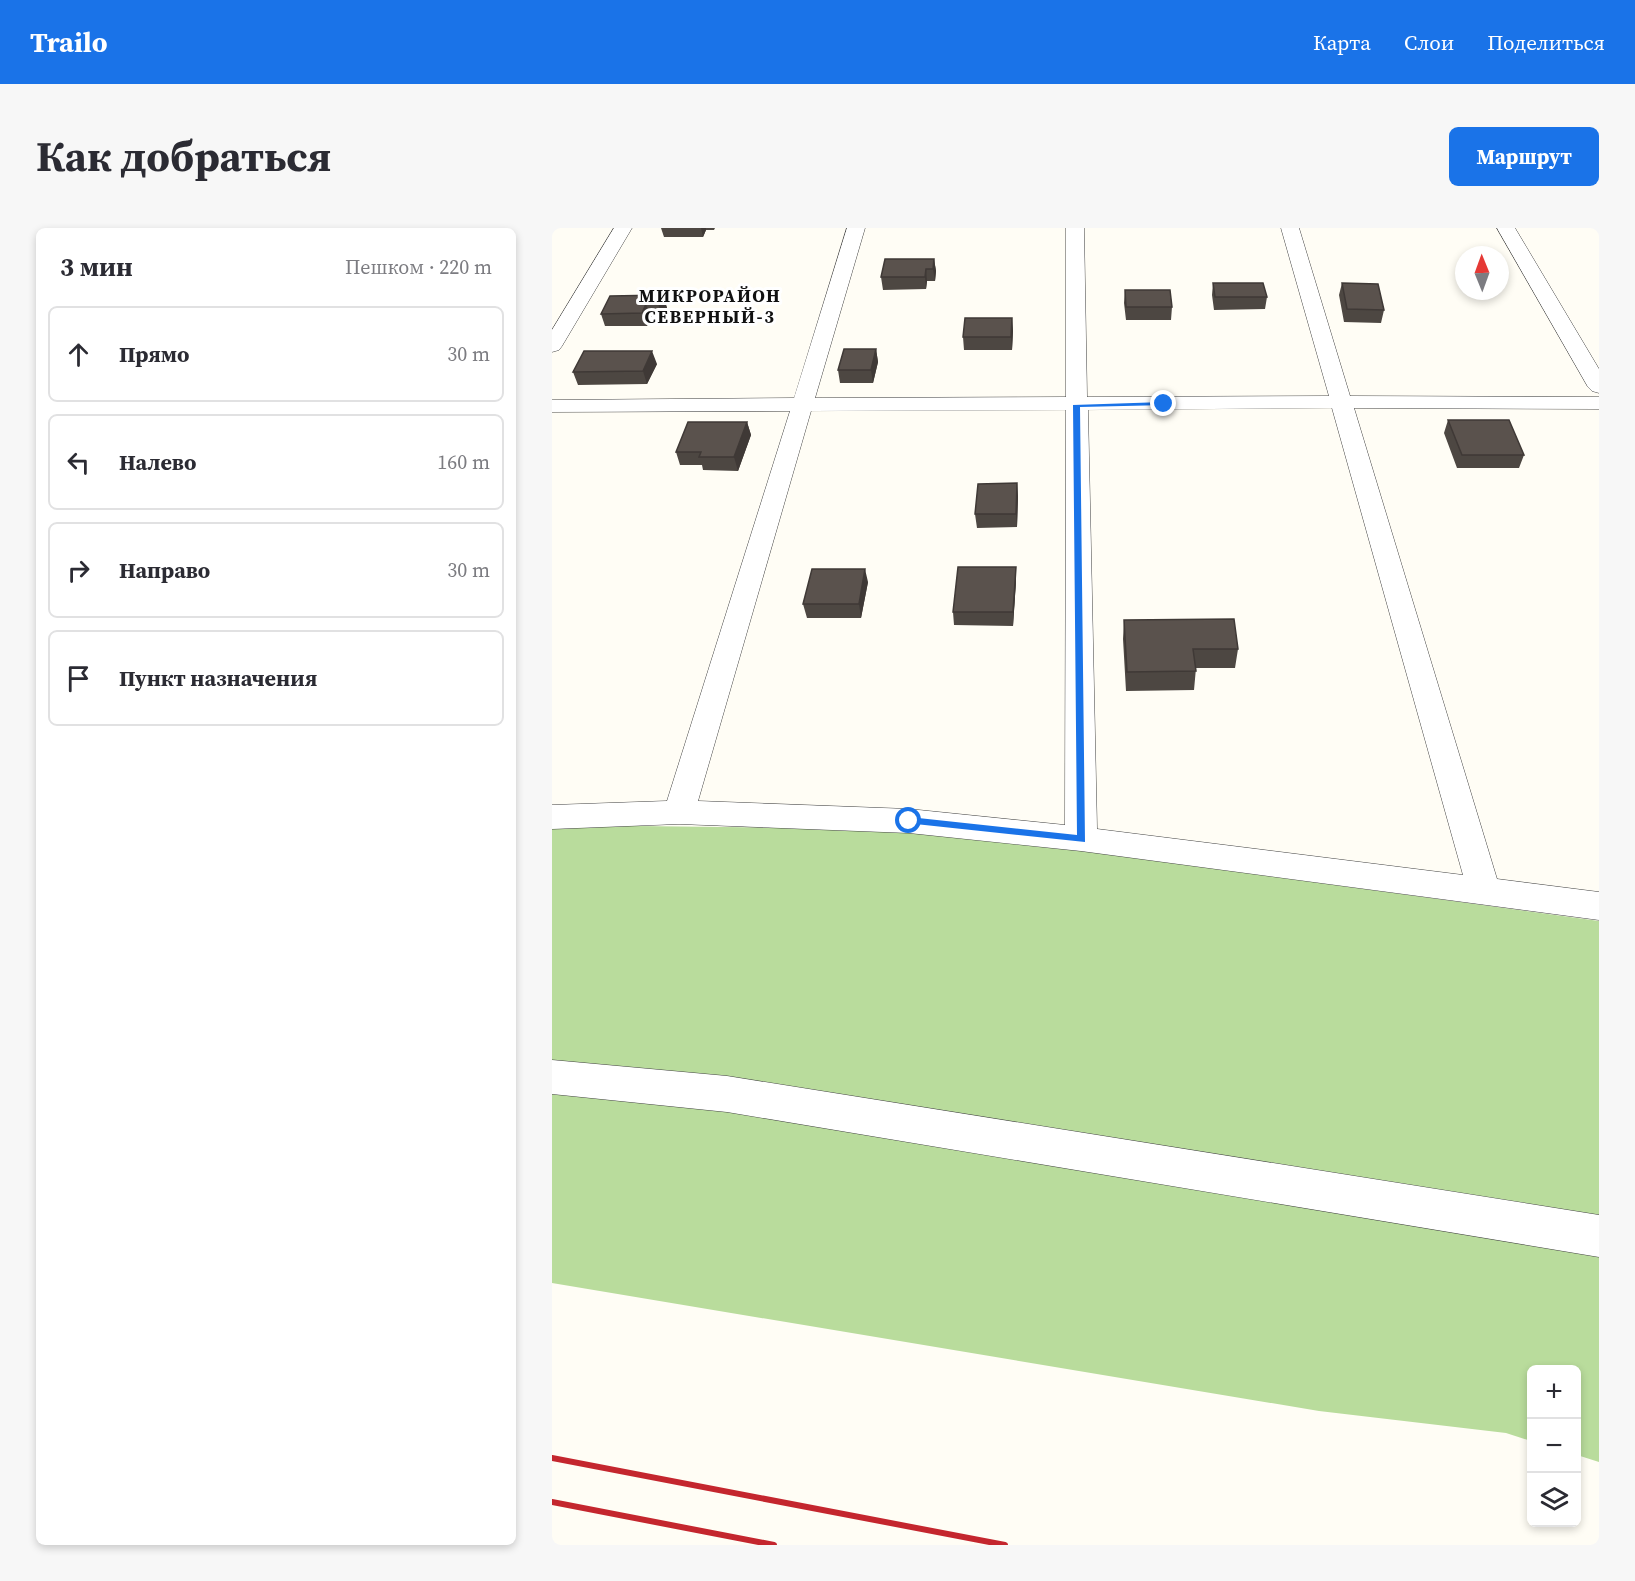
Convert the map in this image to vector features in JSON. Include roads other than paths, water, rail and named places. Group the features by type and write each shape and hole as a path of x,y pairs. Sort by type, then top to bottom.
{"street":[{"path":"552,346 623,228"},
{"path":"679,812 856,228"},
{"path":"1075,228 1081,839"},
{"path":"1290,228 1485,893"},
{"path":"1506,228 1599,387"},
{"path":"552,406 1599,403"},
{"path":"552,817 601,817 679,812 909,821 1081,839 1599,906"},
{"path":"552,1077 727,1094 1599,1236"}],"railway":[{"path":"552,1458 1005,1545"},
{"path":"552,1502 774,1545"}],"district":[{"name":"МИКРОРАЙОН СЕВЕРНЫЙ-3","path":"710,306"}]}
